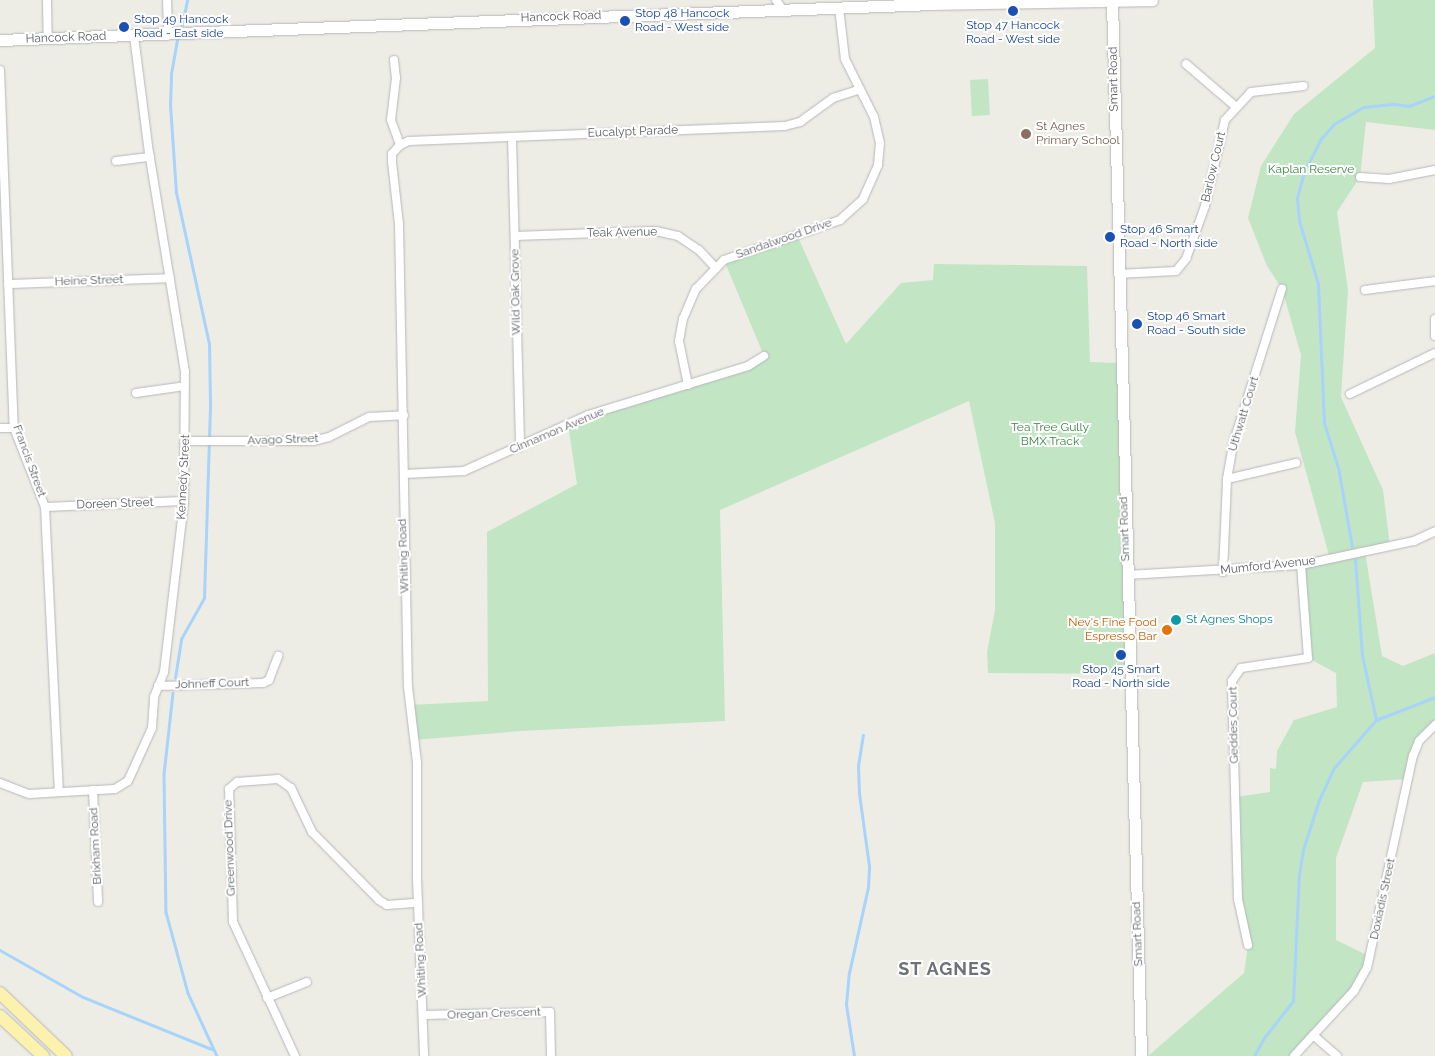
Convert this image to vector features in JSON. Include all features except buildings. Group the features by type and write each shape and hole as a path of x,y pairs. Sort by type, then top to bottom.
{"main road":[{"name":"Hancock Road","path":"0,40 839,8 932,2 1112,2 1152,0"},
{"name":"Smart Road","path":"1112,2 1141,1056"},
{"path":"0,993 66,1056"},
{"path":"0,1016 42,1056"}],"street":[{"path":"47,0 48,39"},
{"path":"167,0 175,33"},
{"path":"776,0 782,10"},
{"name":"Sandalwood Drive","path":"688,385 679,341 683,319 696,289 724,260 840,220 863,198 878,165 880,143 874,117 858,90 845,59 839,8"},
{"name":"Kennedy Street","path":"0,784 29,794 115,789 128,781 152,728 154,697 164,672 174,602 184,501 187,442 185,386 150,157 134,36"},
{"path":"394,60 396,78 391,120 400,145"},
{"path":"1186,64 1235,106"},
{"name":"Francis Street","path":"0,70 14,428 45,507 60,791"},
{"name":"Barlow Court","path":"1118,274 1176,271 1186,259 1205,206 1225,120 1235,106 1251,92 1304,86"},
{"name":"Eucalypt Parade","path":"400,145 409,141 785,126 800,122 833,98 858,90"},
{"name":"Wild Oak Grove","path":"512,137 520,447"},
{"name":"Whiting Road","path":"400,145 392,154 392,162 400,224 399,313 404,415 408,687 417,763 418,903 424,1016 424,1056"},
{"path":"116,161 150,157"},
{"path":"1360,177 1389,179 1435,170"},
{"name":"Teak Avenue","path":"515,236 656,231 678,236 699,250 716,268"},
{"name":"Heine Street","path":"8,284 170,278"},
{"path":"1364,290 1435,281"},
{"name":"Uthwatt Court","path":"1223,572 1227,479 1233,444 1282,289"},
{"path":"1435,319 1435,336"},
{"path":"1350,394 1435,354"},
{"name":"Cinnamon Avenue","path":"404,474 464,471 588,415 748,366 764,356"},
{"path":"136,393 185,386"},
{"name":"Avago Street","path":"187,442 313,441 330,437 369,417 404,415"},
{"path":"0,428 14,428"},
{"path":"1227,479 1296,463"},
{"name":"Doreen Street","path":"45,507 184,501"},
{"name":"Mumford Avenue","path":"1127,575 1223,572 1301,565 1414,541 1435,531"},
{"name":"Geddes Court","path":"1248,945 1238,899 1232,682 1241,668 1308,658 1301,565"},
{"name":"Johneff Court","path":"158,686 262,683 269,680 278,656"},
{"name":"Doxiadis Street","path":"1294,1056 1354,991 1367,968 1413,756 1419,741 1435,724"},
{"name":"Greenwood Drive","path":"295,1056 233,922 228,795 237,782 278,779 291,788 312,832 379,900 387,904 418,903"},
{"name":"Brixham Road","path":"93,790 98,902"},
{"path":"267,998 308,982"},
{"name":"Oregan Crescent","path":"424,1016 550,1012 551,1056"},
{"path":"1314,1035 1337,1056"}],"green space":[{"name":"Kaplan Reserve","path":"1373,0 1435,0 1435,130 1366,122 1360,177 1337,212 1348,290 1341,397 1383,490 1390,546 1365,552 1382,656 1403,666 1435,653 1435,725 1422,738 1408,779 1363,782 1336,858 1336,940 1371,957 1361,981 1295,1056 1148,1056 1244,973 1248,945 1238,899 1235,797 1270,792 1270,768 1276,769 1277,751 1294,720 1337,707 1336,673 1308,658 1301,565 1330,559 1295,432 1301,355 1282,289 1267,266 1248,218 1261,166 1294,114 1375,48"},
{"path":"988,79 990,115 972,116 970,80"},
{"name":"Tea Tree Gully BMX Track","path":"797,235 846,344 901,283 933,280 934,264 1087,266 1090,362 1120,363 1130,674 988,673 987,652 995,610 995,523 969,401 720,510 725,721 521,731 414,740 410,705 488,701 487,532 577,484 568,424 764,356 724,260"}],"waterway":[{"path":"181,29 187,0"},
{"path":"175,678 181,639 204,598 210,405 209,344 176,193 170,106 171,74 178,36"},
{"path":"1352,547 1338,468 1324,423 1318,284 1299,221 1297,198 1304,172 1320,140 1334,124 1364,107 1395,104 1409,106 1435,96"},
{"path":"1254,1056 1264,1038 1293,1001 1299,875 1303,850 1319,800 1334,768 1376,720 1362,655 1355,560"},
{"path":"173,693 164,774 166,912 188,993 217,1056"},
{"path":"1376,720 1435,697"},
{"path":"854,1056 846,1005 849,973 868,887 869,866 859,794 858,766 863,735"},
{"path":"0,950 83,997 212,1049"}],"place":[{"name":"Stop 47 Hancock Road - West side","path":"1013,11"},
{"name":"Stop 48 Hancock Road - West side","path":"625,21"},
{"name":"Stop 49 Hancock Road - East side","path":"124,27"},
{"name":"St Agnes Primary School","path":"1026,134"},
{"name":"Stop 46 Smart Road - North side","path":"1110,237"},
{"name":"Stop 46 Smart Road - South side","path":"1137,324"},
{"name":"St Agnes Shops","path":"1176,620"},
{"name":"Nev's Fine Food Espresso Bar","path":"1167,630"},
{"name":"Stop 45 Smart Road - North side","path":"1121,655"}],"district":[{"name":"ST AGNES","path":"945,969"}]}
